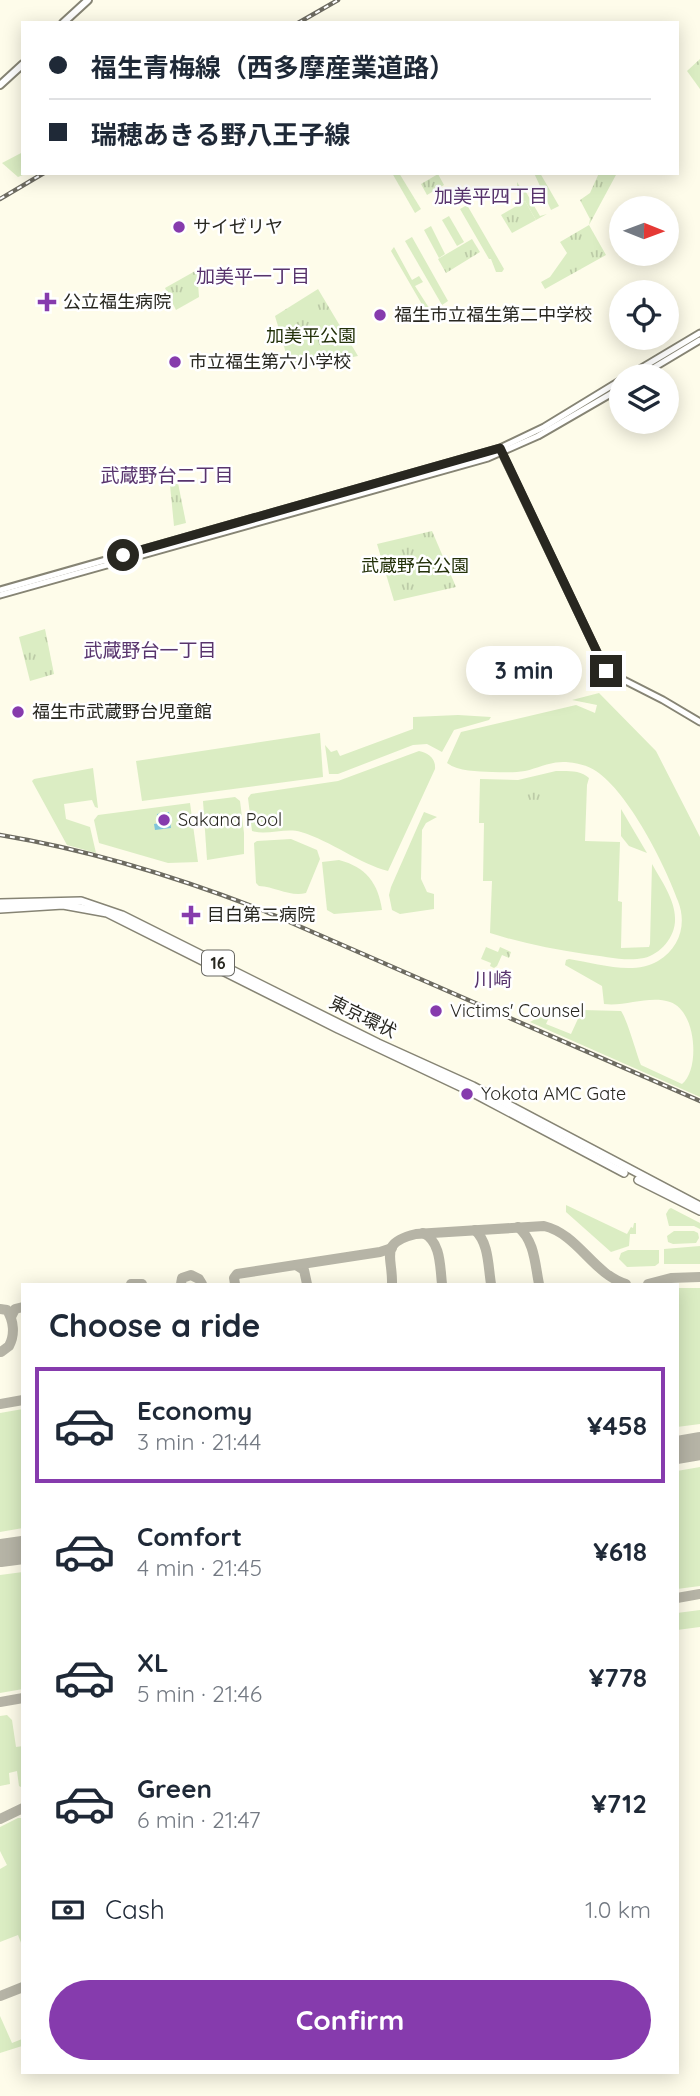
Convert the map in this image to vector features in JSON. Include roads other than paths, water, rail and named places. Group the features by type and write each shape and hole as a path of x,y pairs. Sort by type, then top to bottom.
{"highway":[{"name":"東京環状","path":"0,903 81,901 122,915 378,1043 473,1086 700,1208"},
{"name":"東京環状","path":"0,909 63,905 107,914 469,1091 700,1208"}],"main road":[{"path":"65,21 88,0"},
{"path":"0,85 21,66"},
{"path":"648,364 700,333"},
{"path":"660,364 700,340"},
{"path":"0,590 501,450 609,387"},
{"path":"0,595 501,450 538,436 609,395"},
{"path":"501,450 606,671 700,722"}],"water":[{"name":"Sakana Pool","path":"169,812 171,828 155,830 154,824 160,823 157,814"}],"railway":[{"path":"301,21 338,0"},
{"path":"0,199 41,175"},
{"path":"0,835 67,848 133,866 262,910 700,1101"}],"place":[{"name":"サイゼリヤ","path":"179,227"},
{"name":"公立福生病院","path":"47,302"},
{"name":"福生市立福生第二中学校","path":"380,315"},
{"name":"市立福生第六小学校","path":"175,362"},
{"name":"福生市武蔵野台児童館","path":"18,712"},
{"name":"Sakana Pool","path":"164,820"},
{"name":"目白第二病院","path":"191,915"},
{"name":"Victims' Counsel","path":"436,1011"},
{"name":"Yokota AMC Gate","path":"467,1094"}],"district":[{"name":"加美平四丁目","path":"491,196"},
{"name":"加美平一丁目","path":"253,276"},
{"name":"武蔵野台二丁目","path":"167,475"},
{"name":"武蔵野台一丁目","path":"150,650"},
{"name":"川崎","path":"493,979"}],"park label":[{"name":"加美平公園","path":"311,336"},
{"name":"武蔵野台公園","path":"415,566"}]}
